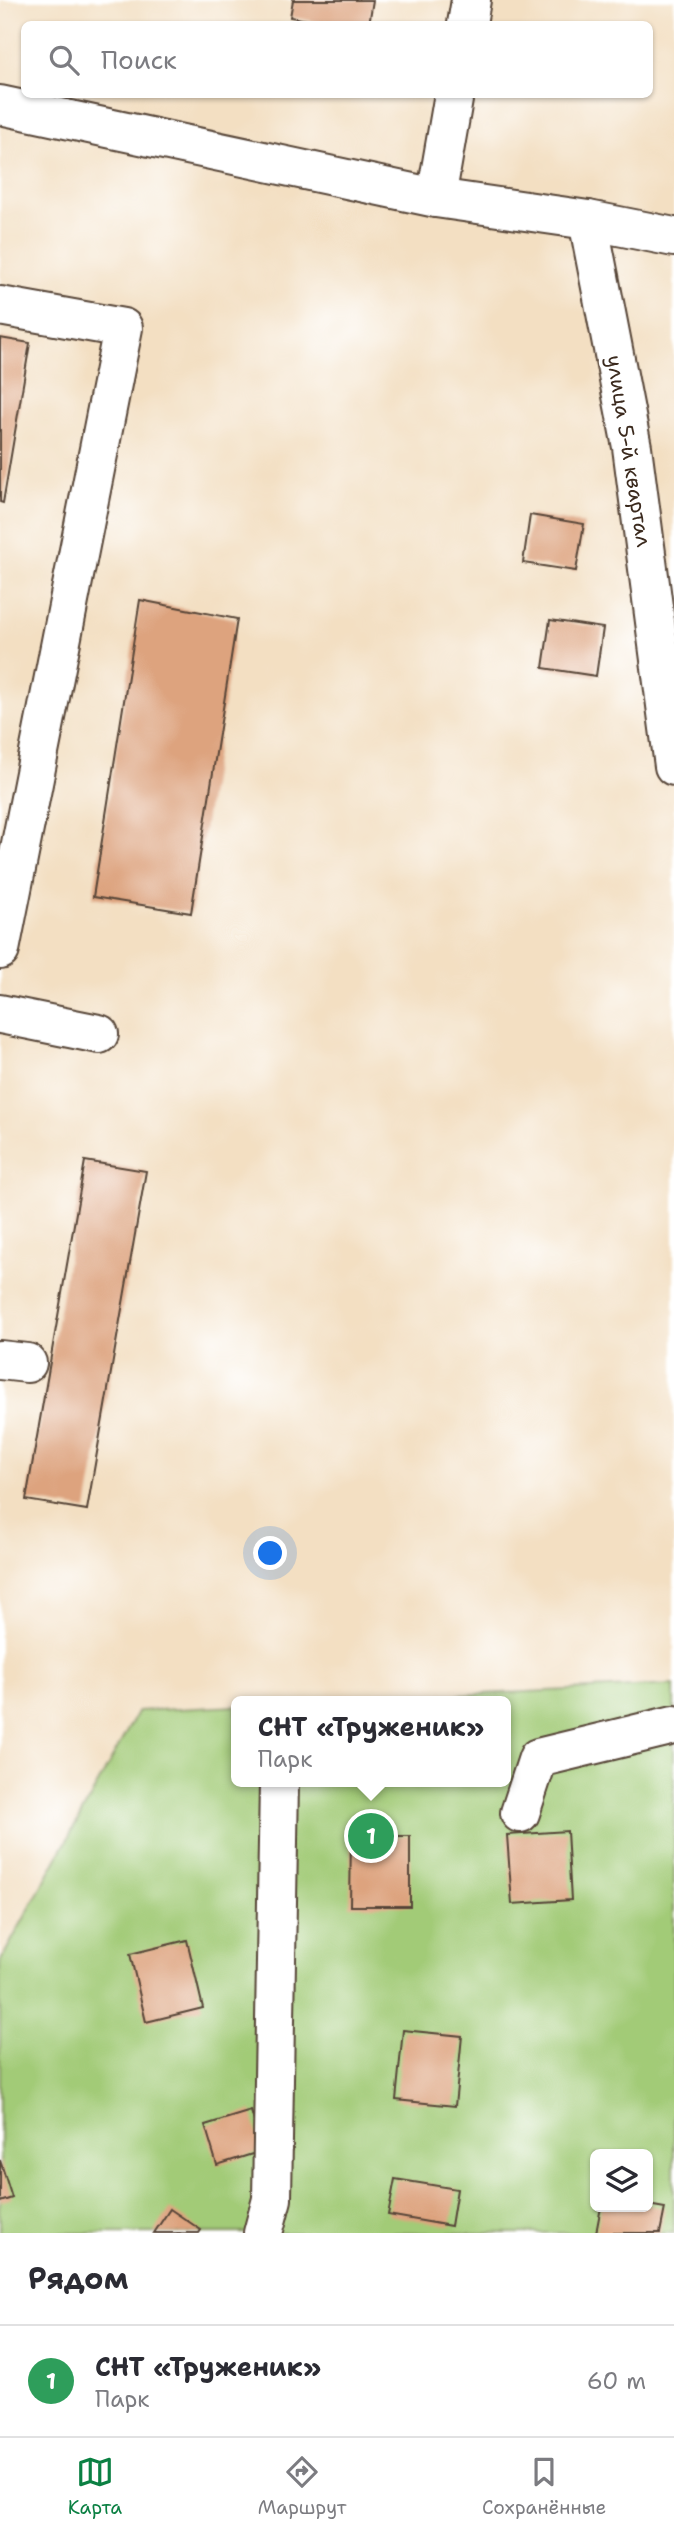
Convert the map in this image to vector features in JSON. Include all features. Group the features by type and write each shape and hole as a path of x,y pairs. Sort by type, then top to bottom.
{"street":[{"path":"468,21 471,0"},
{"path":"436,198 453,98"},
{"path":"0,105 436,198 588,220 674,237"},
{"name":"улица 5-й квартал","path":"588,220 632,447 674,766"},
{"path":"0,306 122,328 0,950"},
{"path":"0,1014 99,1034"},
{"path":"520,1813 538,1758 674,1725"},
{"path":"263,2233 272,2199 279,1787"}],"green space":[{"path":"674,1685 674,2233 0,2233 0,1962 138,1711 231,1706 231,1787 511,1787 511,1696 440,1696"}],"building":[{"path":"293,0 373,0 370,21 313,21 290,17"},
{"path":"0,338 30,343 3,503 0,502"},
{"path":"530,515 584,524 576,571 523,563"},
{"path":"140,600 237,619 191,913 93,897"},
{"path":"550,620 603,628 596,676 543,668"},
{"path":"85,1161 146,1171 87,1510 26,1500"},
{"path":"567,1831 571,1900 512,1904 507,1835"},
{"path":"351,1836 410,1836 410,1906 350,1906"},
{"path":"187,1940 203,2008 146,2022 130,1954"},
{"path":"403,2030 462,2036 455,2106 396,2100"},
{"path":"251,2111 262,2151 217,2165 205,2125"},
{"path":"0,2160 12,2198 0,2202"},
{"path":"395,2179 457,2189 451,2226 388,2215"},
{"path":"653,2206 665,2208 660,2233 596,2233 600,2212 653,2212"},
{"path":"170,2209 201,2230 199,2233 154,2233"}],"place":[{"name":"СНТ «Труженик»","path":"371,1836"}]}
